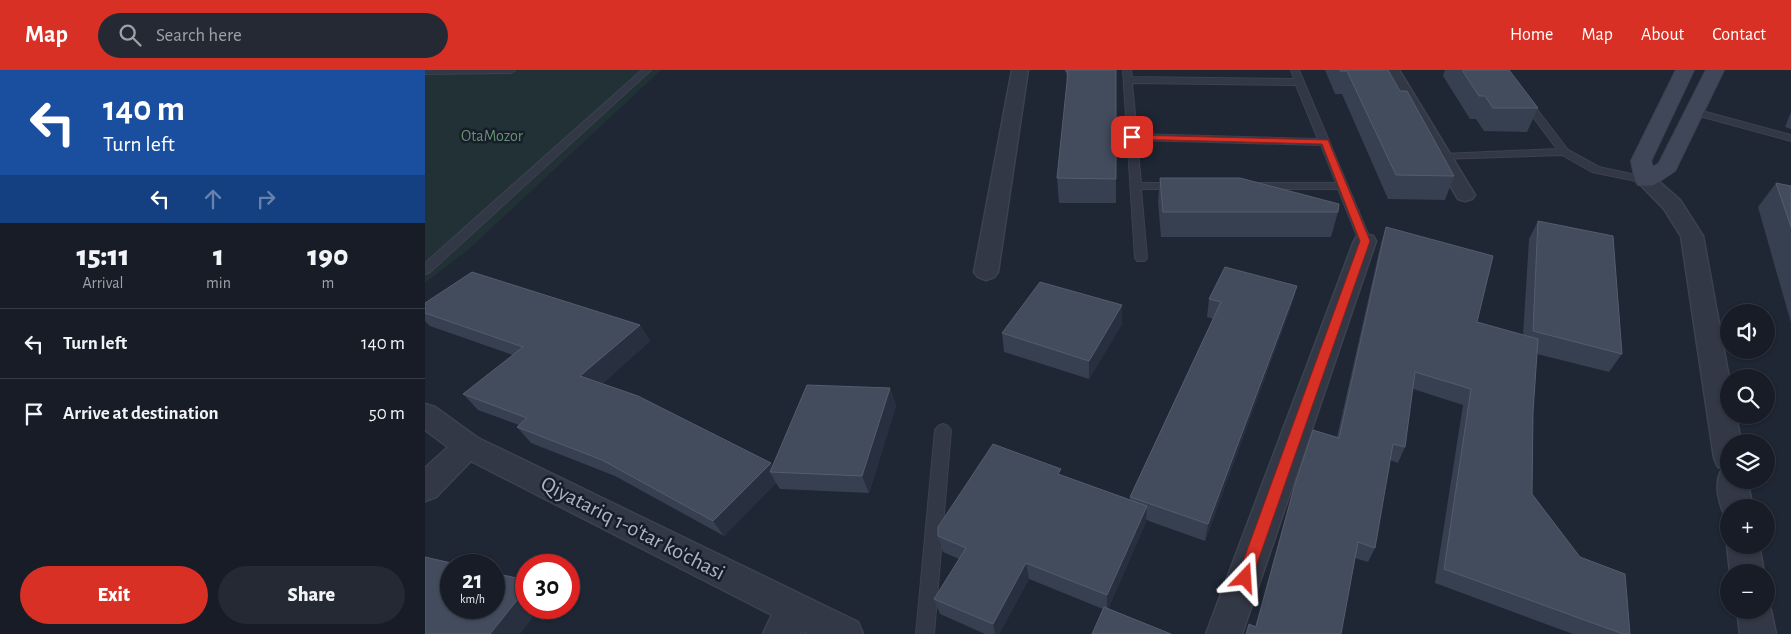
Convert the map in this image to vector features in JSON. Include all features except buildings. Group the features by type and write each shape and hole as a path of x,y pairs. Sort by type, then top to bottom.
{"street":[{"path":"987,272 1019,70"},
{"path":"1391,70 1465,195"},
{"path":"1685,70 1641,161 1646,180 1672,205 1692,236 1725,434"},
{"path":"1646,180 1668,167 1715,70"},
{"path":"1224,634 1365,241"},
{"name":"Qiyatariq 1-o'tar ko'chasi","path":"425,415 468,446 788,622 845,634"},
{"path":"425,488 468,446"},
{"path":"1755,619 1757,634"}],"lane":[{"path":"425,71 510,70"},
{"path":"425,270 647,70"},
{"path":"1295,70 1365,241"},
{"path":"1503,70 1564,152 1596,170 1646,180"},
{"path":"1141,258 1127,75 1300,82"},
{"path":"1695,112 1791,138"},
{"path":"1132,137 1325,142"},
{"path":"1443,157 1564,152"},
{"path":"1135,186 1185,186"},
{"path":"1244,186 1343,186"},
{"path":"925,634 943,430"}],"green space":[{"name":"OtaMozor","path":"425,70 661,70 468,250 425,283"}],"route":[{"path":"1132,137 1325,142 1365,241 1245,578"}]}
